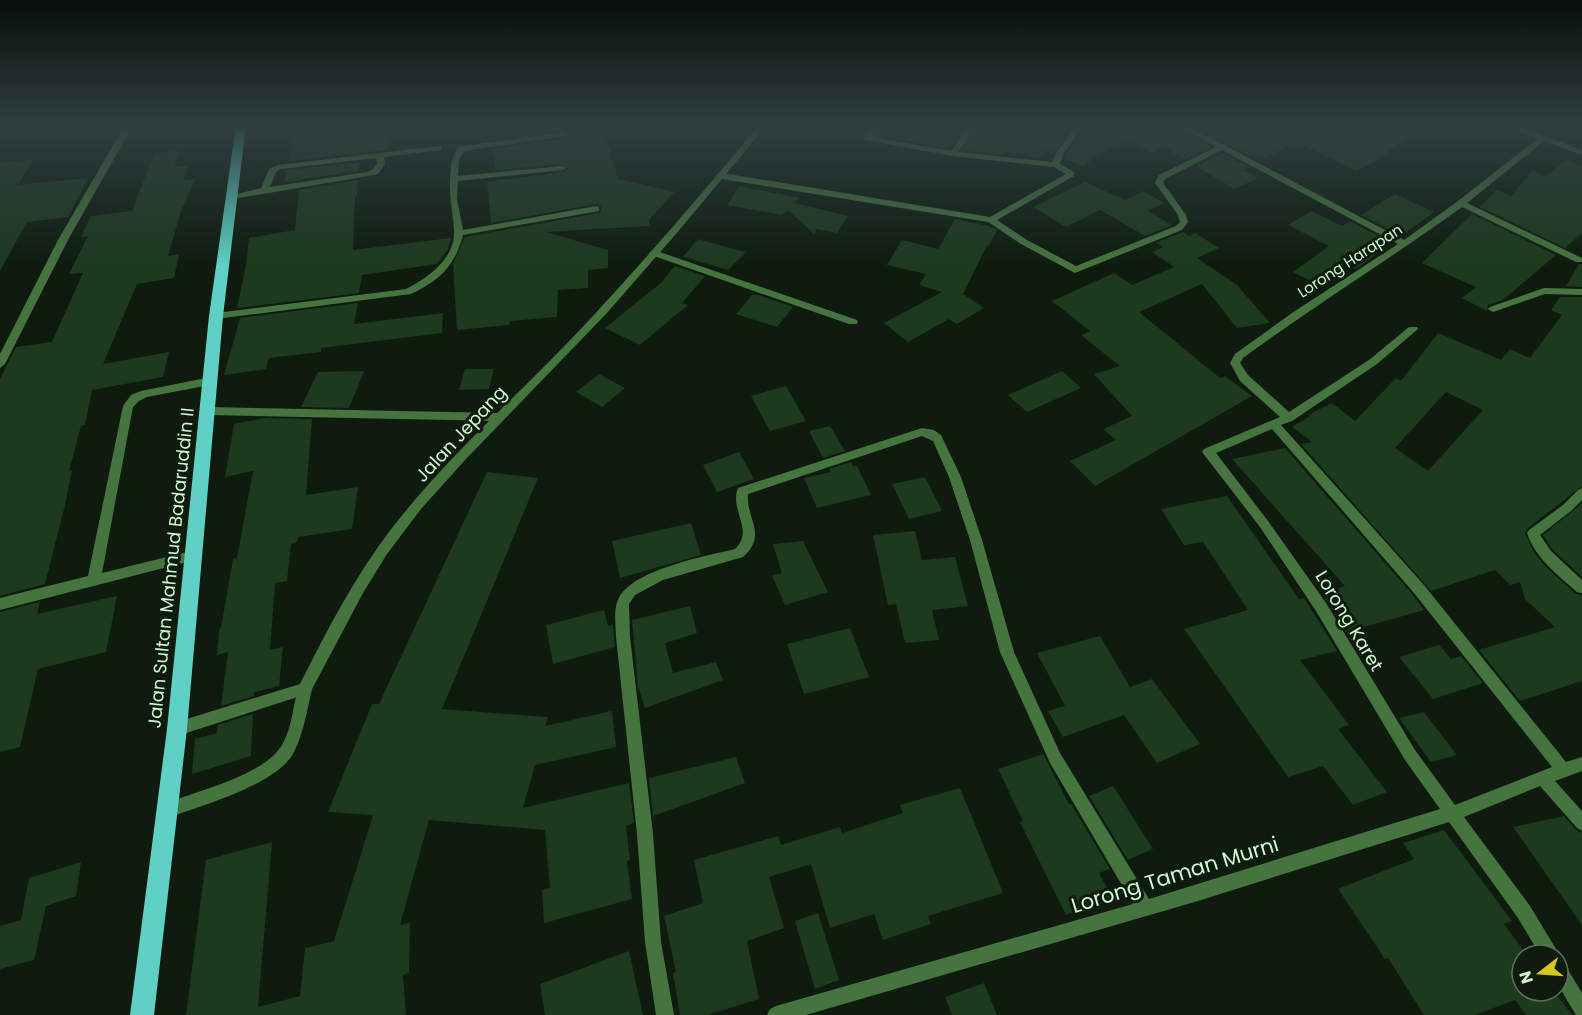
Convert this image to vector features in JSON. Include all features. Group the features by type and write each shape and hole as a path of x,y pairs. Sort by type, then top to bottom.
{"highway":[{"name":"Jalan Sultan Mahmud Badaruddin II","path":"142,1015 177,729 216,316 236,172"}],"street":[{"path":"0,364 63,240 102,172"},
{"path":"264,190 271,172"},
{"path":"233,195 371,172"},
{"path":"216,316 408,292 423,285 442,269 454,253 459,233 453,199 454,172"},
{"path":"454,179 520,172"},
{"name":"Jalan Jepang","path":"167,810 267,769 284,755 291,741 305,689 330,637 397,532 498,417 578,339 725,172"},
{"path":"991,220 1067,178 1071,174 1069,172"},
{"path":"722,176 991,220 1024,242 1075,270 1179,228 1184,222 1182,214 1159,183 1162,177 1171,172"},
{"path":"1270,172 1405,244"},
{"name":"Lorong Harapan","path":"1288,418 1244,378 1235,363 1239,356 1295,315 1405,244 1500,172"},
{"path":"1461,203 1579,260"},
{"path":"459,233 596,209"},
{"path":"654,253 854,322"},
{"path":"1493,309 1544,291 1582,292"},
{"path":"1413,329 1373,362 1274,425 1419,589 1563,770"},
{"path":"94,580 128,406 135,398 145,393 211,381"},
{"path":"208,411 498,417"},
{"name":"Lorong Karet","path":"1274,425 1208,452 1264,524 1321,606 1410,755 1524,912 1543,943"},
{"path":"665,1015 653,942 645,834 623,637 622,608 625,599 640,585 739,553 748,547 751,539 742,507 742,491 922,432 930,433 937,438 955,477 976,540 1007,652 1055,758 1145,908"},
{"path":"1582,493 1567,508 1533,533 1534,538 1553,562 1582,588"},
{"path":"0,604 192,556"},
{"path":"177,729 305,689"},
{"name":"Lorong Taman Murni","path":"776,1015 1145,908 1453,813 1542,777 1582,764"},
{"path":"1542,777 1582,823"},
{"path":"1570,989 1582,1009"}],"building":[{"path":"0,172 26,172 18,185 88,178 68,217 27,222 0,271"},
{"path":"147,172 186,172 184,180 195,179 181,211 168,256 179,254 174,278 137,284 103,364 169,352 163,377 92,390 85,425 81,426 69,471 72,470 45,584 0,596 0,379 16,347 52,342 83,273 69,274 88,236 81,237 91,216 132,211"},
{"path":"286,172 349,172 284,182"},
{"path":"560,172 616,172 618,179 674,192 649,220 649,226 546,232 608,250 608,268 588,270 588,288 558,290 557,317 510,321 509,325 457,330 453,264 465,237 601,211 601,206 596,204 491,223 487,182"},
{"path":"1207,172 1248,172 1258,178 1234,189"},
{"path":"1531,172 1546,176 1551,172 1582,172 1582,233 1565,248 1480,207 1497,190 1511,196"},
{"path":"358,180 357,196 355,196 353,250 451,238 448,249 437,264 362,275 359,293 237,308 249,238 295,230 299,190"},
{"path":"1085,182 1125,200 1143,191 1164,203 1148,211 1172,225 1145,236 1100,210 1066,227 1033,207"},
{"path":"739,186 799,198 794,203 848,216 837,233 817,229 814,234 788,210 782,215 727,205"},
{"path":"1395,194 1434,212 1401,236 1361,215"},
{"path":"1311,211 1342,226 1350,221 1391,243 1356,269 1345,264 1317,284 1293,272 1329,246 1288,225"},
{"path":"1472,214 1556,255 1503,300 1488,305 1487,311 1462,298 1476,287 1422,263"},
{"path":"955,219 989,226 997,230 963,294 984,308 957,324 949,319 908,342 884,323 942,292 919,285 926,274 887,265 902,240 938,249"},
{"path":"1183,232 1189,236 1195,233 1219,248 1197,258 1237,285 1270,323 1237,328 1202,284 1139,312 1220,378 1225,376 1252,396 1095,486 1070,461 1116,440 1103,429 1132,416 1094,374 1120,366 1081,335 1090,331 1052,301 1114,273 1132,285 1174,267 1152,252 1163,247 1156,243"},
{"path":"698,239 746,252 728,270 683,257"},
{"path":"1579,264 1582,264 1582,287 1566,286"},
{"path":"675,266 705,276 682,303 688,305 640,345 605,328 662,282"},
{"path":"752,295 793,307 777,327 736,314"},
{"path":"1560,297 1582,297 1582,486 1528,528 1525,534 1534,552 1546,567 1576,594 1582,595 1582,681 1520,701 1479,650 1555,627 1525,599 1520,582 1510,585 1495,570 1431,591 1301,444 1312,442 1292,427 1310,416 1308,415 1332,403 1355,421 1396,378 1401,381 1438,333 1501,360 1510,349 1530,358 1562,315 1551,310","holes":["1446,392 1483,410 1428,471 1395,448"]},
{"path":"358,303 354,324 443,313 442,333 321,348 321,352 269,358 266,369 224,375 240,318"},
{"path":"465,369 494,369 489,389 459,390"},
{"path":"364,371 349,408 301,407 318,372"},
{"path":"1062,371 1081,388 1027,412 1008,395"},
{"path":"599,374 625,388 602,407 576,392"},
{"path":"786,386 806,421 770,431 751,396"},
{"path":"265,418 312,419 306,495 358,487 352,529 298,537 297,542 291,544 287,581 275,583 270,650 283,647 279,686 254,692 254,696 221,706 228,652 217,655 219,629 233,559 237,558 253,471 225,477 234,424"},
{"path":"830,426 845,451 823,458 809,431"},
{"path":"1285,448 1424,610 1346,632 1322,593 1345,586 1232,459"},
{"path":"739,452 754,479 717,492 703,465"},
{"path":"851,462 853,466 857,466 871,495 817,508 804,478 831,472 829,469"},
{"path":"487,472 538,478 442,709 548,717 545,726 612,711 616,747 535,765 523,808 629,783 634,823 626,826 630,860 627,861 632,899 544,923 542,890 550,888 545,830 429,820 400,925 410,923 409,973 403,975 406,1015 186,1015 206,860 272,842 258,1007 300,996 305,948 334,941 373,815 328,812 372,704 379,704"},
{"path":"925,477 942,511 909,519 892,484"},
{"path":"1227,496 1299,599 1304,598 1337,651 1300,660 1349,725 1338,729 1387,792 1353,805 1323,766 1288,777 1184,629 1248,610 1203,542 1184,545 1161,509"},
{"path":"1582,503 1582,577 1553,550 1543,535"},
{"path":"691,523 701,555 620,578 612,541"},
{"path":"915,531 922,560 955,557 968,606 932,610 939,640 905,643 896,604 888,605 873,535"},
{"path":"803,541 828,592 785,605 772,576 782,573 773,544"},
{"path":"117,596 106,652 38,669 20,747 0,752 0,612 40,602 37,614"},
{"path":"690,606 697,633 665,643 673,673 716,662 723,680 645,708 638,686 632,620"},
{"path":"604,610 608,626 613,625 615,647 553,664 546,625"},
{"path":"850,628 869,677 804,694 787,644"},
{"path":"1100,636 1130,687 1152,679 1200,744 1157,763 1124,715 1063,737 1048,711 1065,706 1037,653"},
{"path":"1439,645 1451,659 1461,656 1483,683 1433,699 1399,657"},
{"path":"1424,712 1457,755 1431,762 1399,718"},
{"path":"253,714 251,756 192,774 195,739 217,733 218,725"},
{"path":"1043,754 1069,804 1110,869 1099,873 1112,897 1066,915 1020,822 1023,821 998,769"},
{"path":"736,757 745,783 653,816 649,778"},
{"path":"1113,786 1153,849 1128,860 1089,796"},
{"path":"960,788 1003,893 928,916 931,924 883,940 874,914 830,928 811,864 769,877 784,928 747,941 759,999 707,1015 680,1015 673,973 676,972 664,916 703,903 694,860 778,836 781,845 840,827 842,833 903,813 900,805"},
{"path":"1564,816 1575,829 1582,833 1582,925 1513,827"},
{"path":"1444,830 1512,921 1504,924 1518,943 1510,943 1510,1002 1475,1015 1424,1015 1388,958 1385,959 1338,889 1414,859 1403,843"},
{"path":"81,862 76,896 46,906 34,960 0,969 0,926 21,920 29,878"},
{"path":"818,913 839,980 815,989 795,921"},
{"path":"629,951 643,1015 545,1015 540,984"},
{"path":"984,983 997,1015 952,1015 945,997"},
{"path":"1517,1003 1563,1003 1572,1015 1526,1015"}]}
